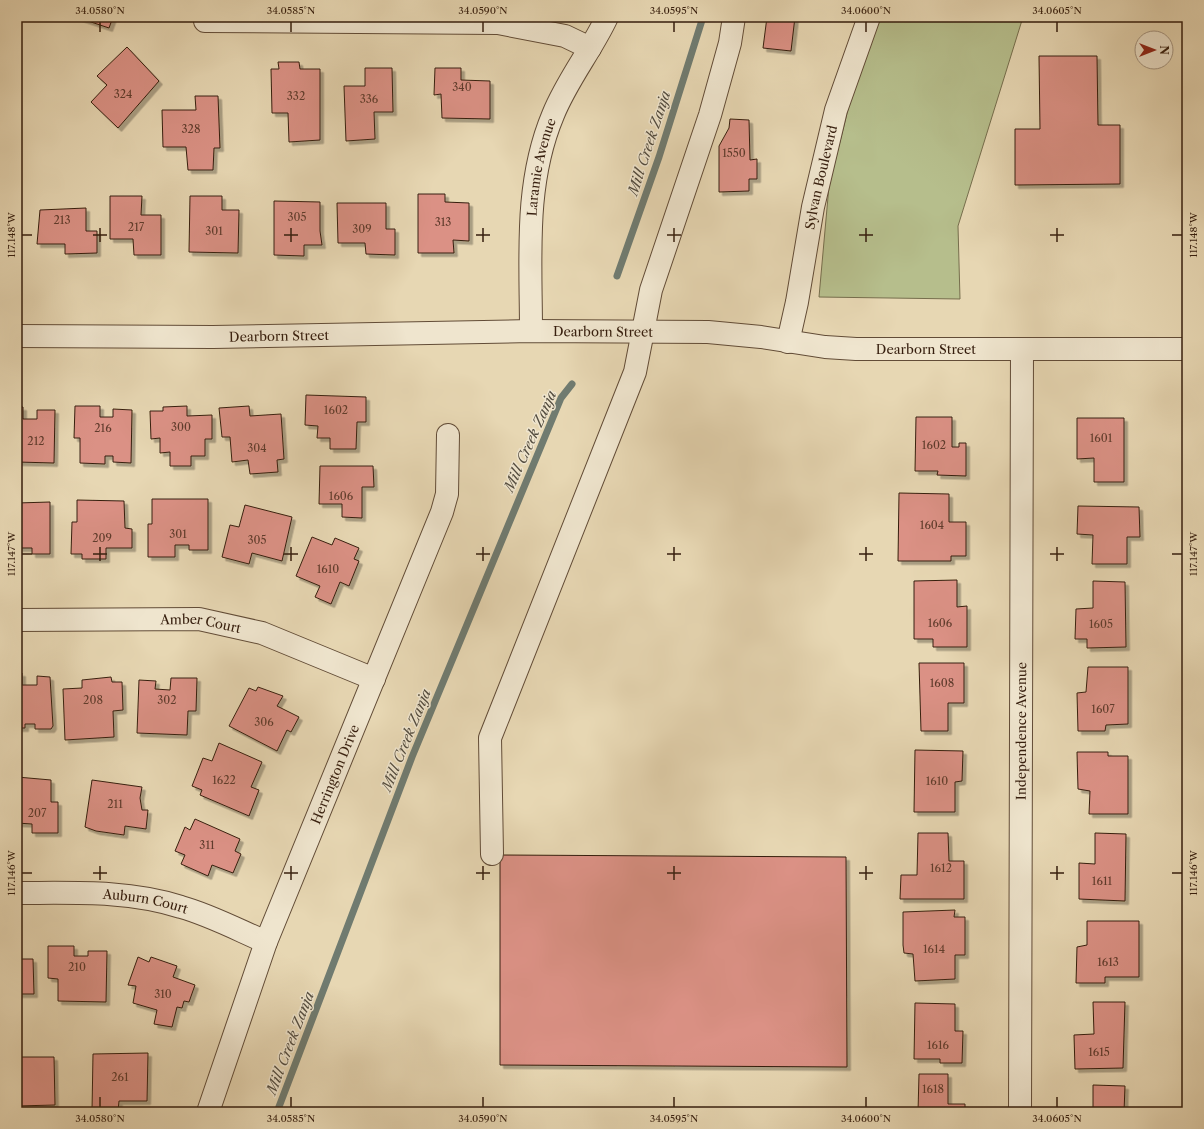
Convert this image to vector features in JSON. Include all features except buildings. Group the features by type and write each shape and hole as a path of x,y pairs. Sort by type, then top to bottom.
{"street":[{"name":"Laramie Avenue","path":"531,331 531,211 534,179 542,146 552,116 565,89 607,17"},
{"path":"492,854 490,738 634,372 651,290 710,115 730,43 734,17"},
{"name":"Sylvan Boulevard","path":"788,342 797,302 813,207 836,110 869,17"},
{"path":"205,21 498,23 565,36 590,48"},
{"name":"Dearborn Street","path":"17,336 213,337 531,331 715,332 761,337 824,348 1022,350 1187,349"},
{"name":"Independence Avenue","path":"1020,1112 1022,350"},
{"name":"Herrington Drive","path":"208,1112 266,942 442,512 447,494 448,435"},
{"name":"Amber Court","path":"17,620 199,618 262,632 374,679"},
{"name":"Auburn Court","path":"17,893 98,892 148,898 182,907 266,942"}],"green space":[{"path":"879,17 1023,17 958,226 960,299 819,297 829,186 849,105"}],"waterway":[{"name":"Mill Creek Zanja","path":"617,276 659,157 703,17"},
{"name":"Mill Creek Zanja","path":"277,1112 412,757 561,398 572,384"}]}
